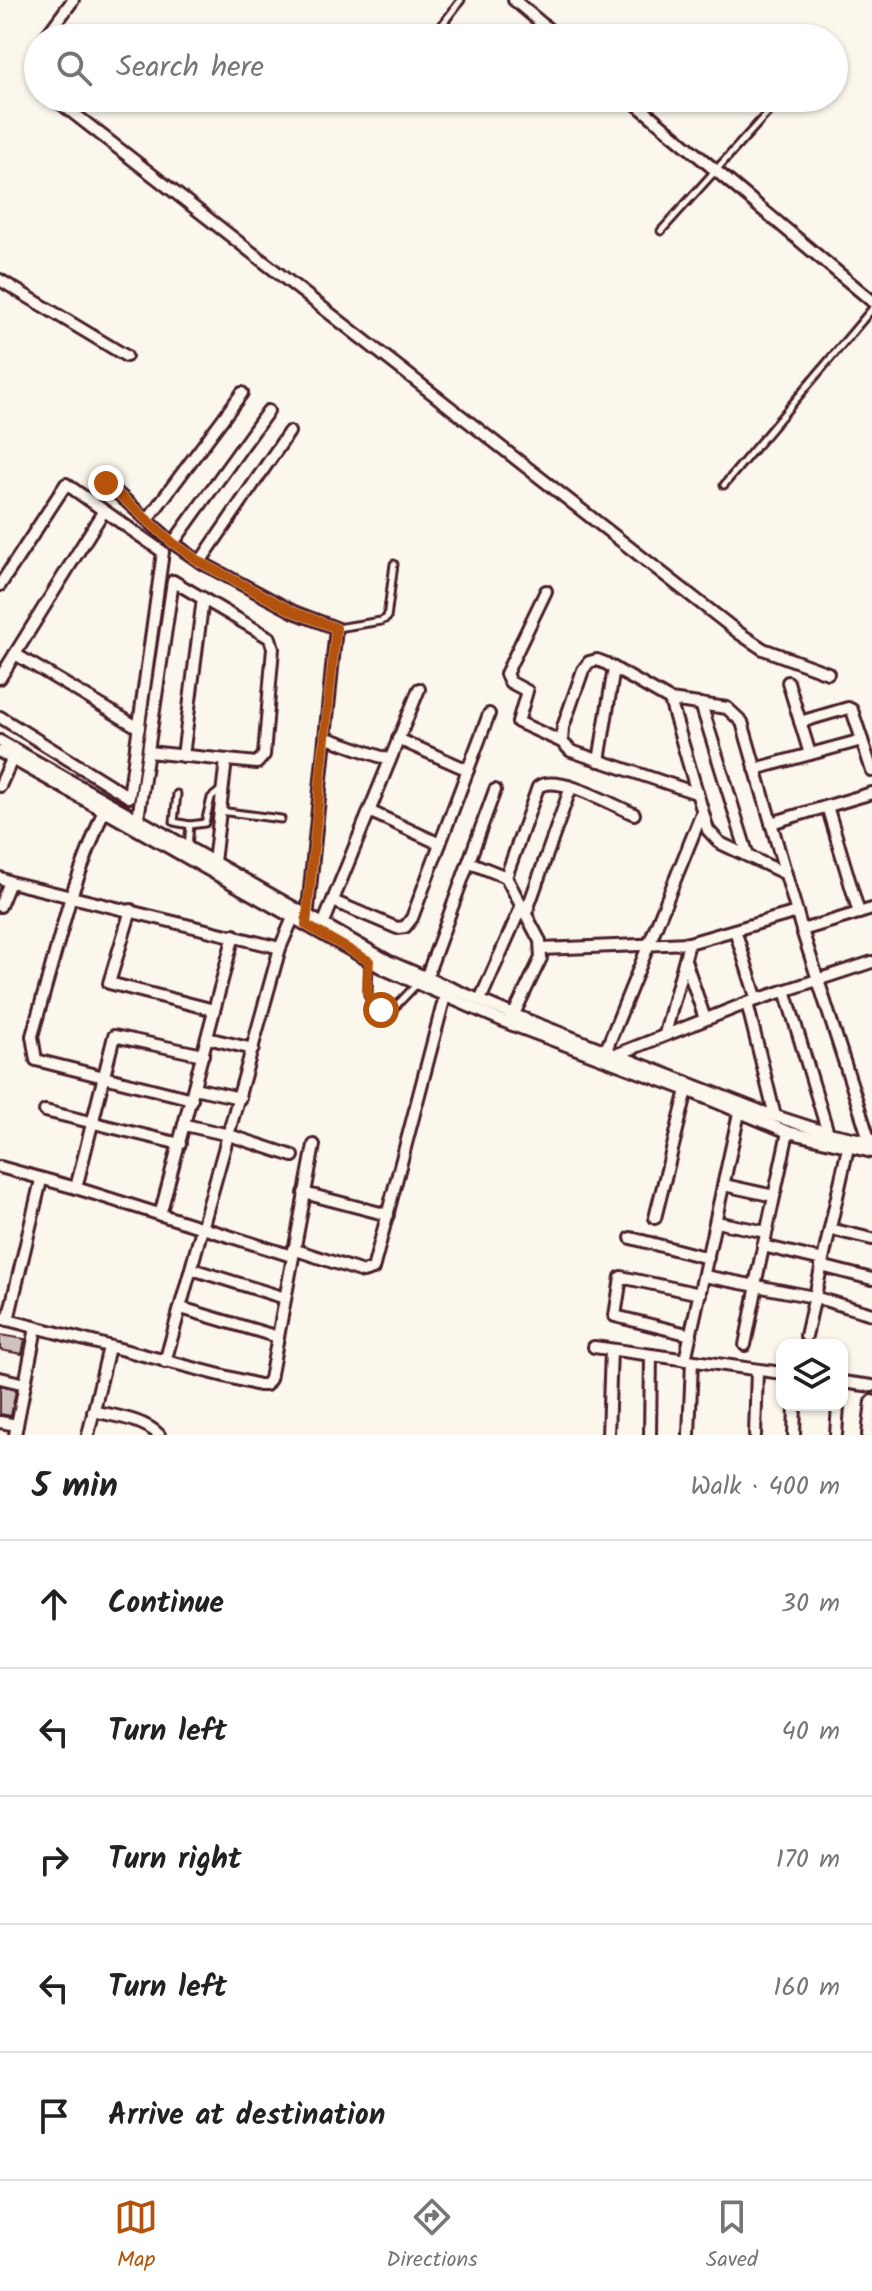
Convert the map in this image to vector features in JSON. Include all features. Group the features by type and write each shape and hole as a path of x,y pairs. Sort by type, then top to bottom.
{"street":[{"path":"55,24 73,0"},
{"path":"514,0 542,24"},
{"path":"72,112 739,633 763,649 828,673"},
{"path":"645,112 872,301"},
{"path":"0,280 126,356"},
{"path":"148,519 242,393"},
{"path":"173,543 268,411"},
{"path":"200,562 289,432"},
{"path":"106,483 173,543 200,562 294,612 336,628 307,920"},
{"path":"0,585 66,484 163,552 129,797 0,717"},
{"path":"0,678 103,512"},
{"path":"138,819 173,581 270,638 273,648 262,759 257,763 148,752"},
{"path":"546,591 506,674 510,682 527,691 518,722 562,742 571,751 696,793"},
{"path":"183,756 203,598"},
{"path":"15,654 139,728"},
{"path":"322,928 369,961 422,983 480,1000 512,1019 739,1113 788,1132 871,1145 802,930 742,722 736,714 727,708 670,700 597,660 589,662 583,670 563,727 562,742"},
{"path":"599,761 614,668"},
{"path":"788,682 810,754"},
{"path":"322,928 419,689"},
{"path":"670,700 708,830 714,838 786,874"},
{"path":"701,704 748,856"},
{"path":"800,722 848,708 852,710 872,771"},
{"path":"333,901 397,928 405,927 412,918 489,714"},
{"path":"327,738 390,760"},
{"path":"398,739 468,770"},
{"path":"755,769 862,740"},
{"path":"0,741 14,754 104,809 293,918 307,920"},
{"path":"0,752 14,754 138,819 307,920 388,961 445,996 618,1054 850,1142"},
{"path":"0,786 14,754"},
{"path":"214,862 226,760"},
{"path":"506,877 538,787 545,782 571,787 634,814"},
{"path":"480,1000 524,909 571,787"},
{"path":"422,983 471,863 495,790"},
{"path":"771,823 872,793"},
{"path":"827,806 859,913"},
{"path":"104,809 71,896 32,1036 36,1060 104,1078 240,1098"},
{"path":"369,811 440,844"},
{"path":"606,1050 702,813"},
{"path":"471,863 506,877 541,949 541,958 512,1019"},
{"path":"0,906 5,880 280,948"},
{"path":"802,930 872,909"},
{"path":"131,910 109,983 214,1010"},
{"path":"541,949 689,943 797,912"},
{"path":"165,1362 280,948 293,918"},
{"path":"735,930 775,1116"},
{"path":"160,1215 234,935"},
{"path":"665,1034 689,943"},
{"path":"685,958 705,1019"},
{"path":"618,1054 752,1001 872,962"},
{"path":"785,990 828,1133"},
{"path":"0,1167 204,1229 369,1272 375,1263 445,996"},
{"path":"76,1188 114,1036 203,1055"},
{"path":"207,1038 253,1049"},
{"path":"655,1218 687,1090"},
{"path":"45,1111 180,1144"},
{"path":"689,1435 688,1360 691,1335 739,1113"},
{"path":"185,1125 229,1135 293,1156"},
{"path":"745,1345 788,1132"},
{"path":"806,1336 850,1142"},
{"path":"41,1180 4,1319 266,1385 270,1379 314,1145"},
{"path":"724,1185 774,1196"},
{"path":"304,1193 388,1215"},
{"path":"716,1222 766,1232"},
{"path":"830,1229 872,1239"},
{"path":"631,1238 708,1258"},
{"path":"763,1246 872,1279"},
{"path":"192,1269 285,1298"},
{"path":"704,1276 814,1297 872,1314"},
{"path":"691,1335 615,1316 621,1277 700,1294"},
{"path":"181,1308 278,1337"},
{"path":"0,1422 16,1430 36,1328"},
{"path":"88,1435 109,1347"},
{"path":"594,1347 776,1372"},
{"path":"608,1435 611,1350"},
{"path":"650,1435 651,1355"},
{"path":"755,1435 757,1370"},
{"path":"0,1378 25,1384"},
{"path":"848,1383 872,1386"},
{"path":"868,1435 872,1401"},
{"path":"93,1411 142,1424 159,1435"},
{"path":"794,1435 795,1411"},
{"path":"836,1435 838,1411"}],"lane":[{"path":"443,24 461,0"},
{"path":"661,231 768,112"},
{"path":"724,485 872,309"},
{"path":"336,628 387,618 394,564"},
{"path":"177,794 174,822 190,825 205,823 211,798 223,789"},
{"path":"220,811 281,819"},
{"path":"188,848 190,825"},
{"path":"369,961 368,995 374,1007 381,1010 395,1007 422,983"}],"building":[{"path":"0,1335 25,1339 22,1354 0,1350"},
{"path":"0,1386 16,1390 11,1416 0,1414"}],"route":[{"path":"106,483 173,543 200,562 294,612 336,628 306,925 369,961 368,995 374,1007 381,1010"}]}
